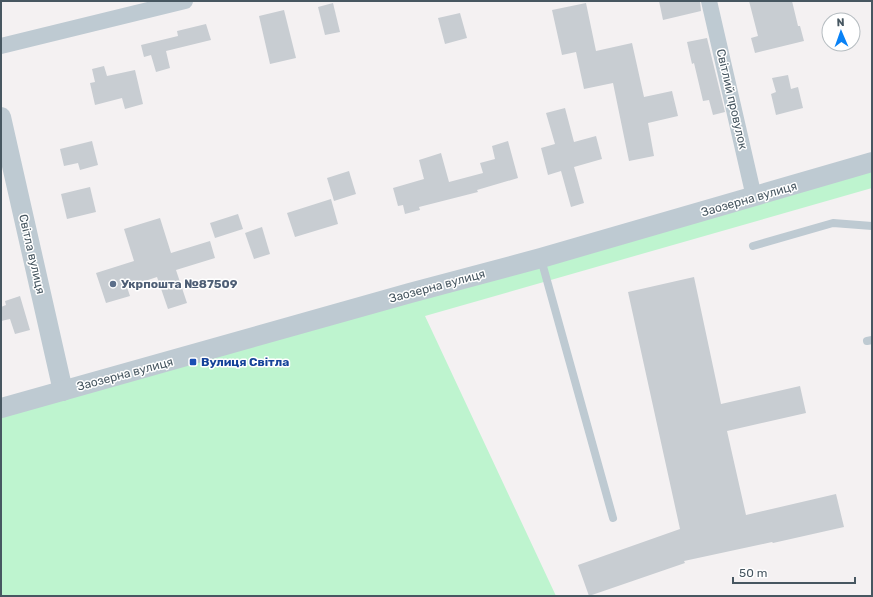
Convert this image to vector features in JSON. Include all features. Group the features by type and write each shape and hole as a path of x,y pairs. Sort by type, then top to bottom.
{"street":[{"path":"1,46 185,1"},
{"name":"Світлий провулок","path":"709,1 754,197"},
{"name":"Світла вулиця","path":"1,117 62,391"},
{"name":"Заозерна вулиця","path":"1,408 410,293 541,258 872,162"}],"lane":[{"path":"753,246 833,223 872,226"},
{"path":"541,258 613,518"}],"green space":[{"path":"872,162 872,188 425,316 556,596 1,596 1,408"}],"building":[{"path":"659,1 700,1 701,11 663,20"},
{"path":"749,1 792,1 798,26 800,26 804,41 755,53 751,38 758,36"},
{"path":"333,3 340,32 325,35 318,7"},
{"path":"586,3 596,51 632,43 644,97 672,91 678,116 648,123 654,156 629,161 613,83 584,89 576,52 562,55 552,10"},
{"path":"284,10 296,58 270,64 259,16"},
{"path":"460,13 467,38 445,44 438,18"},
{"path":"206,24 211,40 166,51 170,68 156,72 151,55 144,57 141,45 178,36 177,31"},
{"path":"707,38 725,112 713,115 709,100 703,101 694,63 692,64 687,42"},
{"path":"104,66 107,76 135,70 143,104 125,109 122,98 95,105 90,83 95,82 92,69"},
{"path":"788,75 791,89 798,87 803,108 776,115 771,94 776,92 772,78"},
{"path":"565,108 574,142 596,136 602,159 574,167 584,203 571,207 561,171 548,175 541,148 555,144 546,113"},
{"path":"92,141 98,165 80,170 78,163 64,166 60,149"},
{"path":"508,141 518,178 477,190 478,192 419,207 420,210 405,214 403,205 398,206 393,188 424,179 419,160 441,153 449,182 483,173 480,163 495,159 492,146"},
{"path":"349,171 356,194 334,201 327,178"},
{"path":"90,187 96,212 67,219 61,194"},
{"path":"331,199 338,224 295,237 287,213"},
{"path":"238,214 243,229 215,238 210,223"},
{"path":"160,218 171,253 210,241 215,258 176,270 187,303 168,309 157,277 127,287 130,296 106,303 96,273 134,261 124,229"},
{"path":"262,227 270,254 254,259 245,233"},
{"path":"694,277 721,404 800,386 806,413 727,431 746,515 836,494 844,527 684,561 685,563 589,596 578,565 680,529 628,292"},
{"path":"20,296 30,330 15,334 10,319 1,321 1,307 6,305 5,301"}],"place":[{"name":"Укрпошта №87509","path":"113,284"},
{"name":"Вулиця Світла","path":"193,362"}]}
